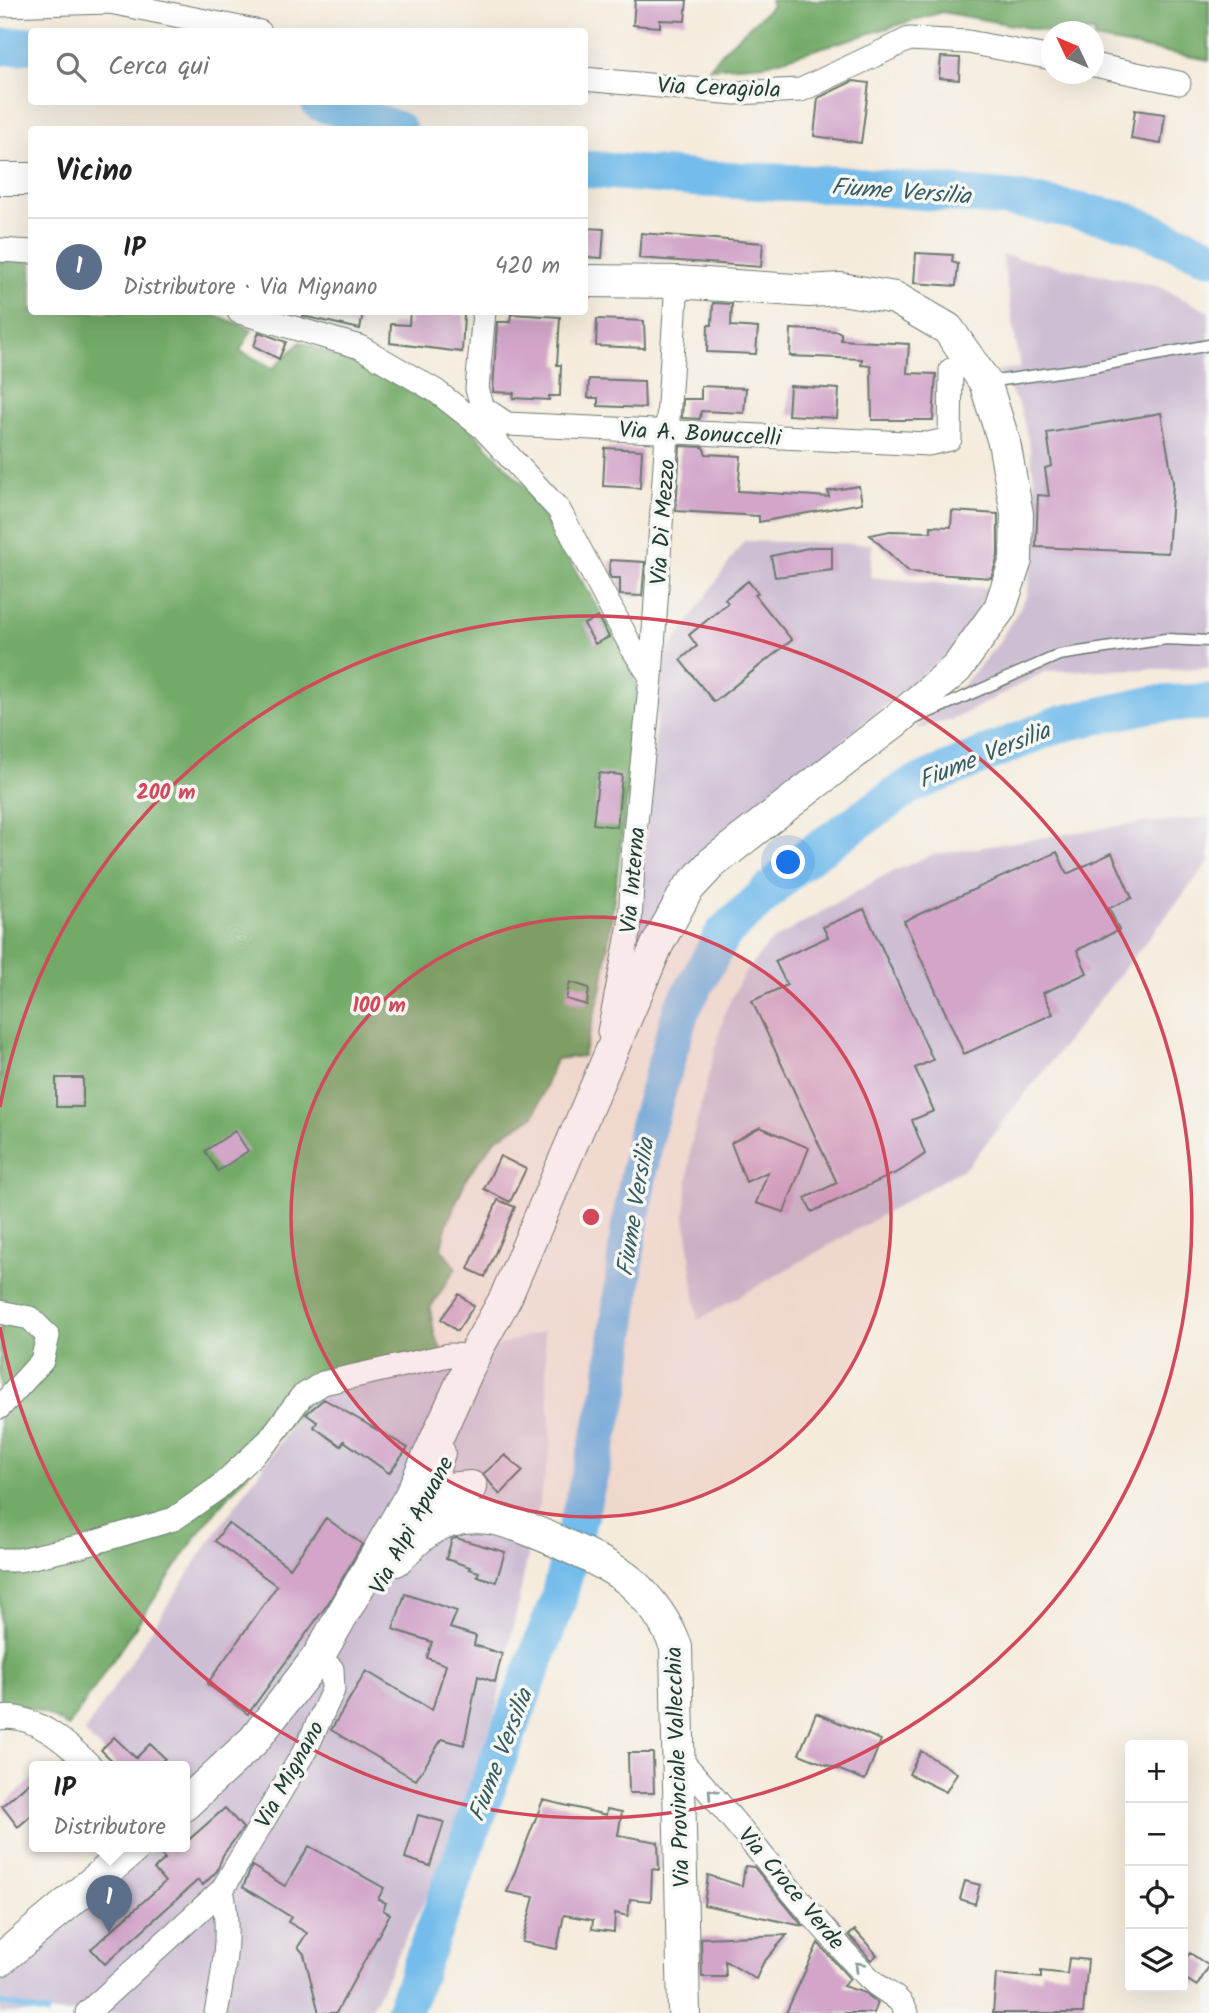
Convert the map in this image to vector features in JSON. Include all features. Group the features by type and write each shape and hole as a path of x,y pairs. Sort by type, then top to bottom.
{"main road":[{"path":"0,179 28,179"},
{"path":"423,1489 454,1399 497,1312 657,945 687,890 712,863 894,722 957,667 1000,608 1016,561 1017,514 1012,480 985,382 948,329 895,298 841,289 809,291 677,282 588,281"},
{"name":"Via Alpi Apuane","path":"190,1799 254,1740 318,1657 386,1560 423,1489 458,1436 487,1362 497,1312"},
{"path":"458,1436 461,1462 471,1488 510,1524"},
{"path":"423,1489 471,1488"},
{"path":"423,1489 456,1520"},
{"path":"386,1560 429,1530 456,1520 510,1524"},
{"name":"Via Provinciale Vallecchia","path":"510,1524 592,1559 630,1581 665,1619 676,1647 684,2013"},
{"path":"0,1960 129,1852"}],"street":[{"path":"0,5 110,2 240,28"},
{"name":"Via Ceragiola","path":"588,79 736,93 801,90 909,39 968,42 1041,56"},
{"path":"1104,67 1179,83"},
{"path":"0,250 28,252"},
{"name":"Via Di Mezzo","path":"651,677 677,282"},
{"path":"249,315 360,347 436,391 483,428 559,510 632,648 651,677"},
{"name":"Via A. Bonuccelli","path":"484,315 477,389 483,408 507,424 928,444 950,439 951,370"},
{"name":"Via Interna","path":"600,1080 630,924 634,842 651,677"},
{"path":"0,1312 30,1318 48,1336 43,1361 0,1407"},
{"path":"0,1560 19,1560 82,1546 174,1518 218,1488 269,1440 301,1397 323,1384 449,1355 474,1356"},
{"name":"Via Mignano","path":"87,2013 222,1890 307,1747 330,1701 333,1690 332,1669 318,1657"},
{"path":"0,1718 13,1716 53,1735 85,1761"},
{"name":"Via Croce Verde","path":"680,1759 726,1809 768,1864 829,1935 877,1984 902,2000 907,2013"},
{"path":"216,2013 224,1972 227,1912 222,1890"}],"lane":[{"path":"985,382 1087,369 1209,345"},
{"path":"894,722 919,718 1059,655 1166,639 1209,641"}],"shaded area":[{"path":"1002,255 1157,286 1209,312 1209,668 1046,671 956,718 914,730 963,685 998,644 1027,596 1034,546 1036,495 1030,448 1020,407 998,370 1020,368"},
{"path":"744,541 872,544 870,577 990,588 959,641 945,656 700,858 636,945 662,660"},
{"path":"1209,817 1209,862 968,1166 698,1320 685,1215 691,1144 725,1011 742,977 770,942 883,876 931,855 1123,825"},
{"path":"544,1331 551,1446 479,1790 369,2013 0,2013 0,1983 150,1852 190,1852 190,1761 114,1761 84,1733 201,1554 315,1393 447,1361"}],"green space":[{"path":"770,0 1209,0 1209,60 1104,41 1104,21 1041,21 1041,30 942,12 766,64 709,68 726,48 772,6"},
{"path":"0,256 28,261 28,315 215,315 252,329 240,351 273,368 301,342 411,386 470,428 526,488 623,650 637,687 635,739 602,988 583,1056 556,1059 534,1116 496,1139 467,1177 447,1223 441,1248 456,1268 430,1308 434,1334 447,1361 315,1393 202,1528 68,1727 36,1710 0,1705"}],"building":[{"path":"635,0 687,0 685,21 660,20 660,27 633,25"},
{"path":"941,57 960,58 959,80 939,78"},
{"path":"853,81 869,83 861,143 814,136 818,98"},
{"path":"1135,110 1165,114 1161,144 1131,139"},
{"path":"588,228 604,229 602,258 588,257"},
{"path":"641,233 763,243 761,267 639,258"},
{"path":"916,253 953,255 952,262 958,264 956,286 914,283"},
{"path":"713,303 732,304 731,326 758,328 756,354 707,352 708,325 712,325"},
{"path":"303,315 362,315 360,329"},
{"path":"410,315 464,315 462,352 390,343 391,324 409,325"},
{"path":"511,315 560,317 557,365 561,365 560,396 549,396 549,400 513,398 514,393 493,392 497,322 510,322"},
{"path":"597,319 644,321 645,348 596,346"},
{"path":"791,329 837,331 841,333 841,340 909,344 907,373 936,374 933,420 872,420 871,366 861,365 862,359 790,356"},
{"path":"259,332 286,342 279,359 254,346"},
{"path":"589,379 644,381 645,408 598,406 598,398 588,398"},
{"path":"701,386 746,388 744,413 701,411 700,419 682,418 683,399 701,399"},
{"path":"790,386 839,389 837,418 788,415"},
{"path":"1161,413 1173,482 1168,553 1036,547 1038,495 1049,496 1045,468 1052,466 1047,433"},
{"path":"680,446 703,447 706,454 741,456 738,491 829,497 828,491 859,486 862,503 759,522 759,516 676,511"},
{"path":"605,448 642,450 640,488 603,486"},
{"path":"952,511 998,514 998,556 991,578 909,572 870,535 890,531 931,532 931,526 951,527"},
{"path":"813,547 832,547 832,570 775,577 771,556"},
{"path":"610,560 645,562 642,596 620,595 620,578 611,578 609,574"},
{"path":"748,581 758,593 755,595 792,640 714,702 680,660 697,646 689,635 728,603 725,599"},
{"path":"598,617 609,637 595,644 584,624"},
{"path":"599,773 622,775 617,827 593,824"},
{"path":"1057,852 1067,874 1112,853 1132,898 1109,908 1119,930 1077,950 1087,973 1043,993 1053,1014 964,1054 904,921"},
{"path":"864,909 933,1060 915,1068 934,1111 912,1120 925,1154 900,1171 812,1212 805,1198 837,1183 752,1001 787,985 775,961 828,937 823,927"},
{"path":"570,982 589,988 587,1005 566,999"},
{"path":"56,1078 83,1078 83,1107 56,1107"},
{"path":"760,1127 809,1148 784,1212 756,1203 768,1172 746,1182 731,1143"},
{"path":"235,1131 248,1151 218,1171 205,1151"},
{"path":"500,1156 526,1169 510,1202 484,1189"},
{"path":"498,1200 515,1207 485,1277 468,1269"},
{"path":"459,1294 474,1306 457,1331 441,1319"},
{"path":"324,1399 408,1448 389,1473 344,1441 341,1446 314,1427 317,1422 306,1414"},
{"path":"505,1455 523,1471 500,1495 483,1474"},
{"path":"326,1518 362,1544 329,1602 248,1714 207,1684 277,1586 215,1541 228,1523 290,1568"},
{"path":"452,1539 505,1552 496,1582 477,1576 479,1572 469,1569 470,1567 446,1559"},
{"path":"405,1594 457,1611 450,1628 476,1636 474,1645 502,1654 495,1682 478,1676 464,1745 442,1739 416,1780 331,1730 366,1671 432,1710 446,1665 427,1658 432,1642 393,1629"},
{"path":"816,1713 881,1740 865,1780 799,1754"},
{"path":"114,1737 136,1758 150,1744 165,1758 162,1761 113,1761 101,1750"},
{"path":"921,1751 957,1773 946,1792 909,1774"},
{"path":"628,1753 653,1753 654,1793 629,1793"},
{"path":"29,1782 29,1817 18,1827 2,1806"},
{"path":"543,1800 606,1815 607,1809 622,1812 618,1835 658,1842 659,1870 652,1869 651,1901 630,1899 628,1916 615,1913 614,1932 592,1929 593,1920 564,1915 557,1949 522,1942 534,1897 507,1892"},
{"path":"225,1808 243,1828 223,1855 217,1871 203,1885 198,1880 105,1964 91,1949 165,1882 154,1869 165,1859 159,1852 190,1852 190,1839"},
{"path":"418,1815 444,1822 430,1866 405,1858"},
{"path":"309,1846 384,1888 378,1899 386,1903 383,1910 390,1914 336,2013 319,2013 304,1954 298,1947 307,1933 288,1922 291,1917 243,1887 252,1866 285,1886"},
{"path":"745,1866 754,1867 803,1926 704,1905 708,1875 742,1886"},
{"path":"965,1881 980,1885 975,1904 960,1899"},
{"path":"855,1930 877,1955 871,1960 849,1935"},
{"path":"787,1935 763,1963 756,1979 725,1961 726,1977 702,1977 701,1938"},
{"path":"818,1943 850,1979 843,1986 865,1993 878,2003 874,2013 786,2013"},
{"path":"1190,1953 1209,1966 1197,1986 1188,1980"},
{"path":"1069,1958 1088,1960 1083,2013 993,2013 996,1974 1041,1978 1041,1971 1067,1974"}],"waterway":[{"name":"Fiume Versilia","path":"0,47 28,45"},
{"name":"Fiume Versilia","path":"327,105 387,126"},
{"name":"Fiume Versilia","path":"588,169 701,179 851,185 1020,200 1125,220 1209,256"},
{"name":"Fiume Versilia","path":"403,2013 558,1600 612,1387 628,1236 647,1128 681,1011 723,934 801,861 908,787 1056,725 1153,704 1209,702"},
{"path":"0,2003 47,2013"}],"place":[{"name":"IP","path":"109,1933"}]}
